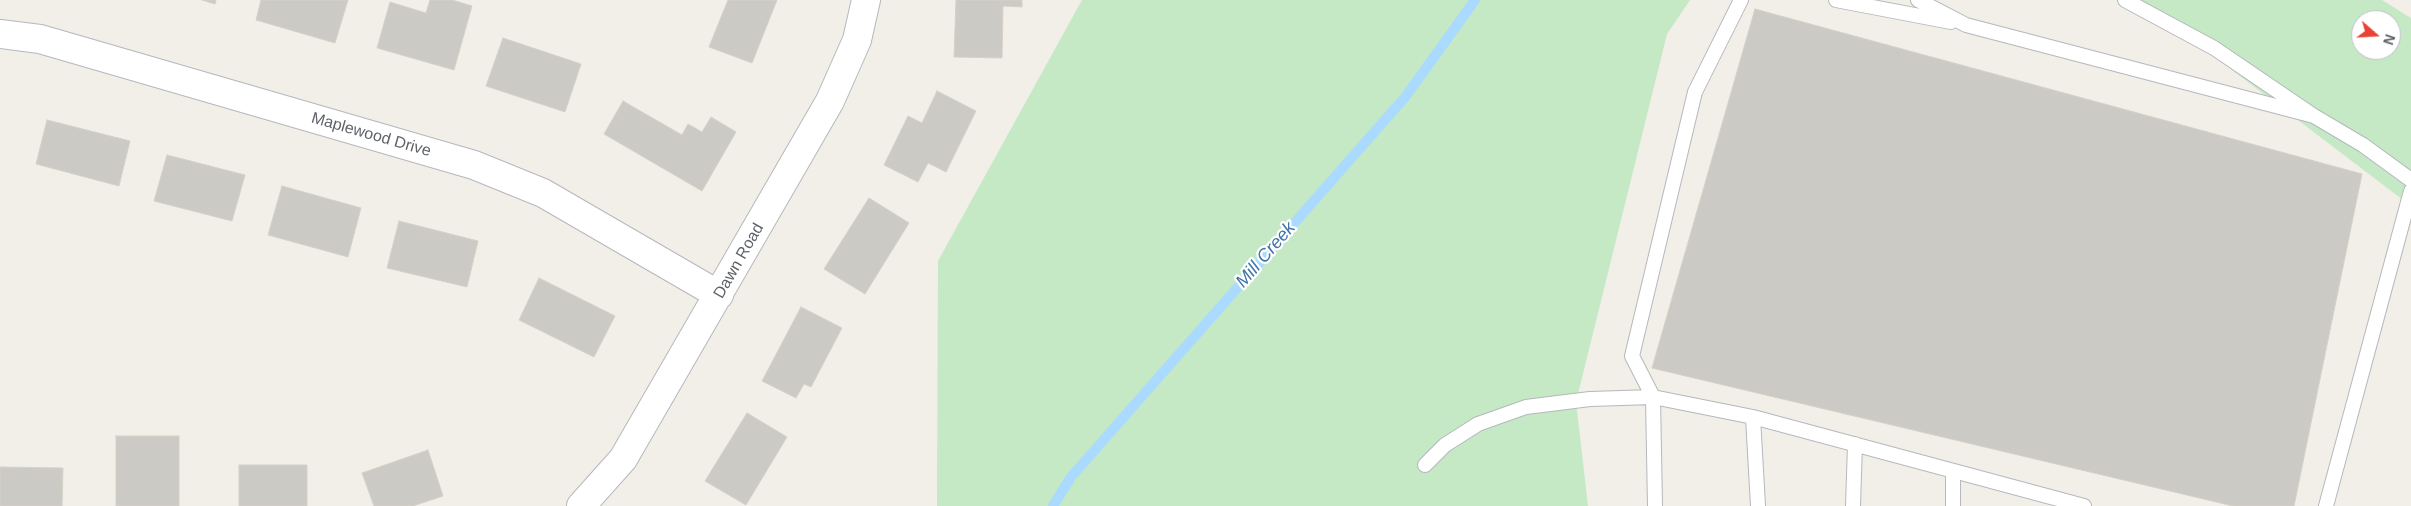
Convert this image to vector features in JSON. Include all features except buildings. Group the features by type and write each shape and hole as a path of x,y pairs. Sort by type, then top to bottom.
{"street":[{"name":"Dawn Road","path":"582,506 623,459 719,295 845,71 857,40 866,0"},
{"name":"Maplewood Drive","path":"0,34 40,39 474,165 543,193 719,295"}],"lane":[{"path":"1655,506 1653,397 1632,356 1695,92 1741,0"},
{"path":"1836,0 1966,25 2314,116"},
{"path":"1918,0 1966,25"},
{"path":"2124,0 2214,48 2314,116 2363,145 2411,180"},
{"path":"2326,506 2411,191"},
{"path":"1425,465 1445,445 1478,424 1526,407 1590,399 1653,397 1753,417 1954,471 2053,502 2084,506"},
{"path":"1753,417 1758,506"},
{"path":"1853,506 1854,444"},
{"path":"1953,506 1954,471"}],"green space":[{"path":"1082,0 1690,0 1667,34 1576,402 1588,506 937,506 938,261"},
{"path":"2140,0 2382,0 2398,10 2351,10 2351,60 2401,60 2401,12 2411,18 2411,206"}],"waterway":[{"name":"Mill Creek","path":"1053,506 1071,477 1406,96 1475,0"}]}
